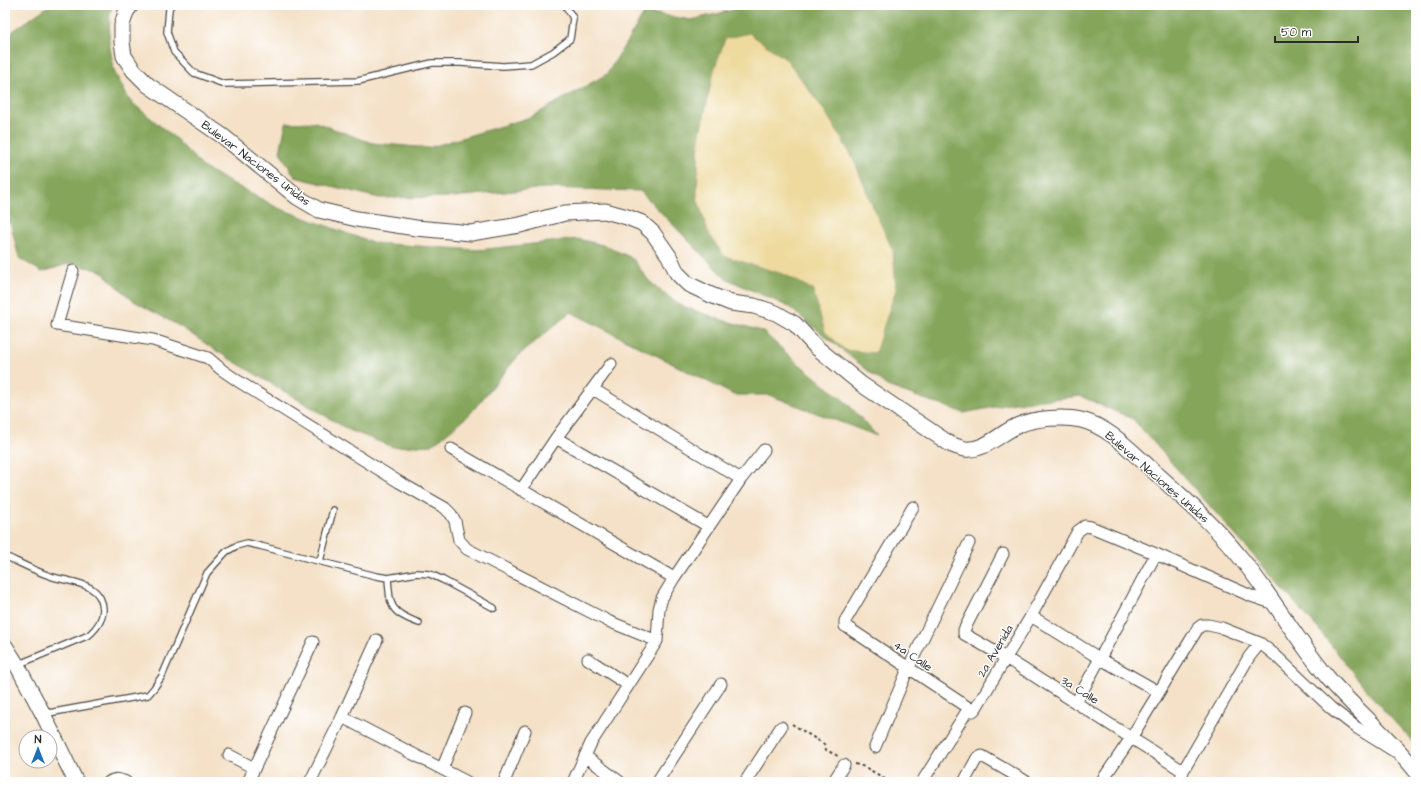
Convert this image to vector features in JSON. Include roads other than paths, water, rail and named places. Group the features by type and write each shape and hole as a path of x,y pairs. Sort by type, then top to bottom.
{"main road":[{"name":"Bulevar Naciones Unidas","path":"131,5 126,12 122,25 122,42 124,56 134,71 148,85 224,136 297,197 319,210 416,228 470,233 520,226 565,213 604,211 627,217 642,224 653,233 669,256 677,273 688,284 731,303 754,306 776,313 795,324 816,347 862,384 950,444 966,449 978,448 992,442 1012,428 1021,424 1056,418 1082,420 1107,431 1125,445 1176,491 1221,534 1240,557 1330,680 1400,751 1416,771"},
{"path":"5,646 17,665 43,714 76,782"}],"street":[{"path":"73,271 57,325 153,340 208,358 238,381 399,482 445,508 451,514 455,522 459,540 467,549 608,621 657,641"},
{"path":"521,490 556,438 611,364"},
{"path":"593,389 741,479"},
{"path":"556,438 708,526"},
{"path":"451,449 674,578"},
{"path":"573,782 591,743 657,641 659,609 662,598 708,526 741,479 764,450"},
{"name":"4a Calle","path":"913,507 845,620 845,623 847,627 908,669 969,708"},
{"name":"2a Avenida","path":"922,782 969,708 973,711 976,708 1031,616 1078,531 1085,526 1091,527 1156,554"},
{"path":"874,747 908,669 969,543"},
{"name":"3a Calle","path":"1003,554 963,631 964,634 1006,658 1183,771"},
{"path":"1076,703 1156,554 1251,596 1275,604"},
{"path":"1031,616 1099,658 1159,692"},
{"path":"1101,782 1131,738 1200,627 1205,625 1222,628 1260,643 1275,655 1331,708 1357,728 1392,750 1400,751"},
{"path":"310,782 342,717 377,640"},
{"path":"248,782 313,642"},
{"path":"1180,782 1183,771 1249,657 1260,643"},
{"path":"588,659 628,685"},
{"path":"657,782 721,684"},
{"path":"442,769 465,713"},
{"path":"342,717 467,782"},
{"path":"745,782 781,727"},
{"path":"504,782 525,731"},
{"path":"229,755 254,768"},
{"path":"585,756 620,782"},
{"path":"964,782 977,758 982,756 1026,782"},
{"path":"833,782 844,765"},
{"path":"109,782 114,779 119,779 126,782"}],"lane":[{"path":"171,5 167,32 174,52 194,73 224,84 358,81 432,63 461,63 503,66 531,64 553,52 570,39 573,18 565,5"},
{"path":"320,562 333,510"},
{"path":"43,714 148,695 162,676 207,573 221,557 236,546 247,544 388,578 417,573 430,574 494,608"},
{"path":"5,556 49,576 86,585 95,590 102,601 103,611 99,624 89,635 17,665"},
{"path":"388,578 391,603 395,611 419,623"}]}
